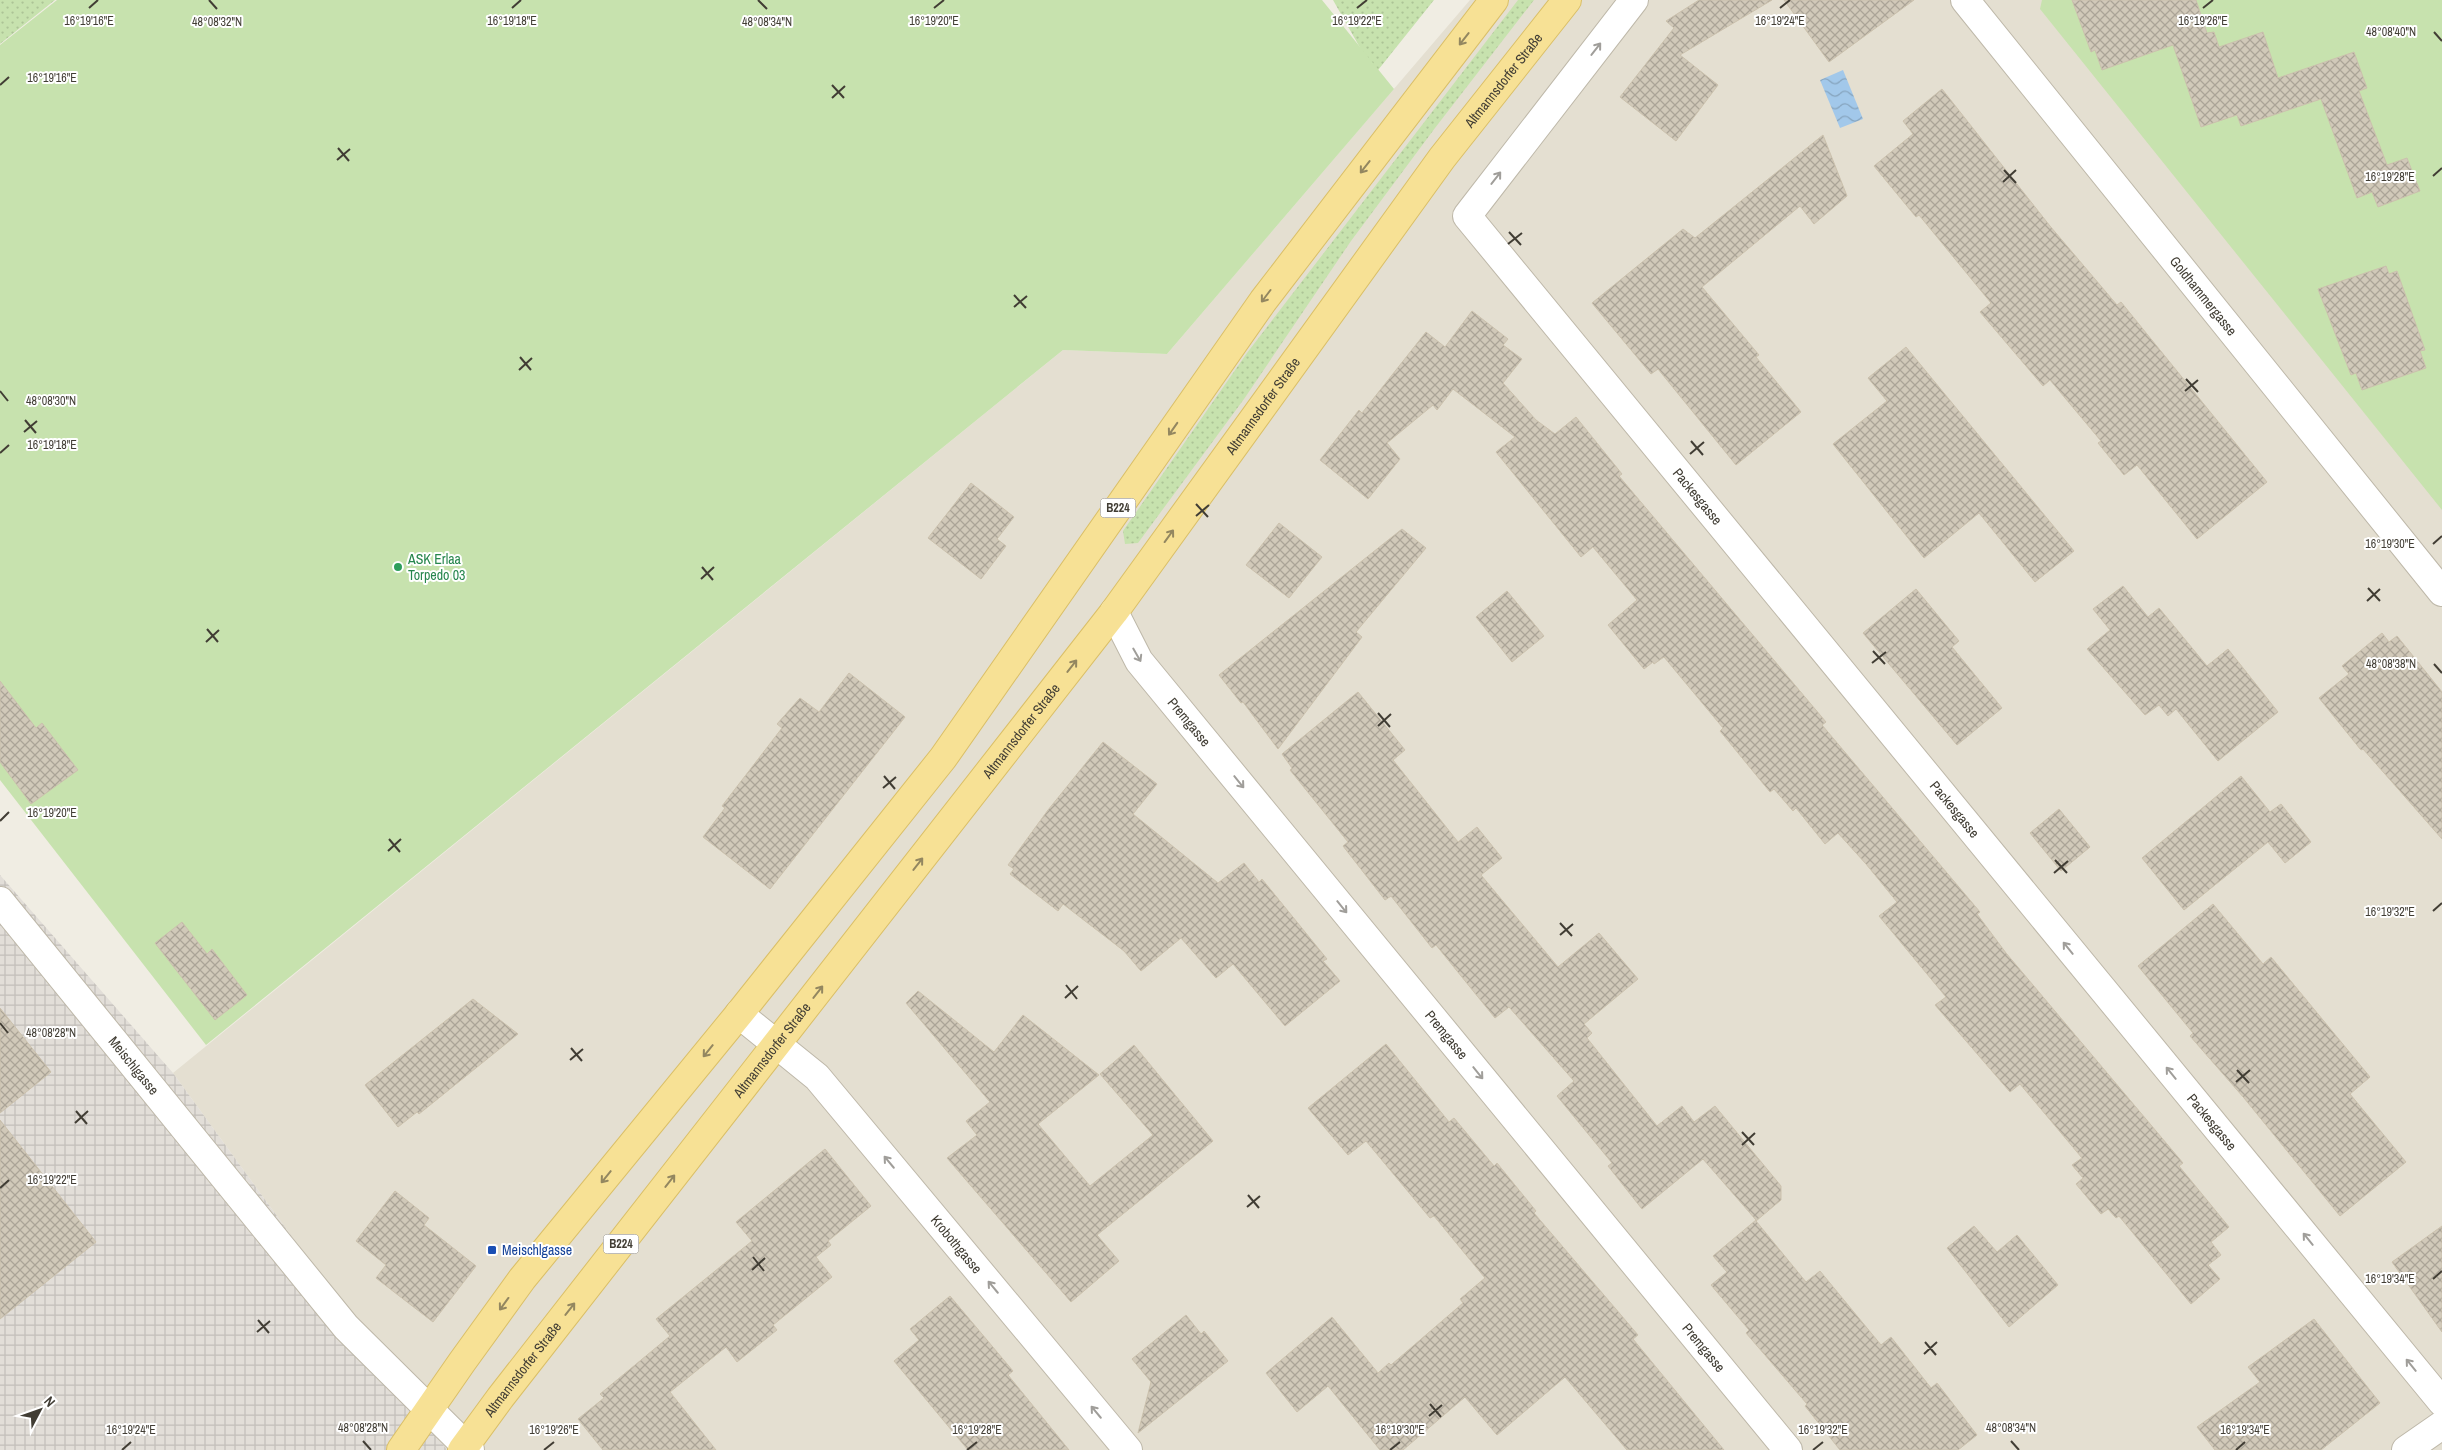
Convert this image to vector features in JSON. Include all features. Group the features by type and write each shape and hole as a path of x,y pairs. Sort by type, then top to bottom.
{"main road":[{"name":"B224","path":"401,1450 522,1280 739,1014 943,758 1262,301 1494,0"},
{"name":"Altmannsdorfer Straße","path":"466,1448 500,1398 1114,612 1442,158 1567,0"}],"street":[{"name":"Packesgasse","path":"1634,0 1467,216 2442,1402"},
{"name":"Goldhammergasse","path":"1965,0 2442,592"},
{"name":"Premgasse","path":"1114,612 1139,661 1788,1450"},
{"name":"Meischlgasse","path":"0,901 346,1327 466,1448"},
{"name":"Krobothgasse","path":"739,1014 817,1076 1128,1450"},
{"path":"2406,1450 2442,1425"}],"shaded area":[{"path":"1470,0 2442,0 2442,1450 447,1450 173,1073 1063,350 1167,354"},
{"path":"0,875 173,1073 447,1450 0,1450"}],"green space":[{"path":"0,0 55,0 0,44"},
{"name":"ASK Erlaa Torpedo 03","path":"57,0 1322,0 1394,89 1167,354 1063,350 206,1045 0,780 0,45"},
{"path":"1333,0 1434,0 1156,348 1363,53"},
{"path":"1518,0 1534,0 1351,241 1244,399 1138,543 1125,544 1123,531 1247,353"},
{"path":"2042,0 2442,0 2442,510 2040,9"}],"water":[{"path":"1843,70 1863,119 1840,128 1820,80"}],"building":[{"path":"1699,0 1772,0 1680,55 1718,85 1676,141 1620,97 1674,28 1666,21"},
{"path":"1784,0 1914,0 1829,62"},
{"path":"2072,0 2196,0 2207,33 2214,32 2219,47 2263,32 2278,78 2354,52 2367,88 2359,91 2387,165 2407,158 2420,191 2378,207 2372,192 2357,198 2321,99 2241,126 2237,115 2201,127 2173,45 2102,70 2095,50 2091,52"},
{"path":"1942,89 2050,226 2117,305 2121,302 2267,482 2197,539 2137,465 2124,475 2098,443 2101,441 2050,380 2043,386 1980,312 1991,303 1919,215 1916,217 1874,166 1913,134 1903,121"},
{"path":"1823,135 1847,196 1814,224 1800,206 1702,287 1759,355 1756,357 1801,412 1736,465 1658,369 1651,374 1592,303 1683,229 1695,238"},
{"path":"2386,266 2389,274 2397,271 2425,350 2420,351 2426,368 2362,390 2356,373 2351,375 2318,289"},
{"path":"1472,311 1508,339 1503,345 1522,359 1503,383 1536,420 1555,434 1576,417 1622,474 1619,476 1826,722 1822,725 1980,912 1977,914 2006,953 2183,1163 2179,1166 2229,1227 2211,1242 2221,1255 2208,1265 2220,1279 2191,1304 2119,1216 2116,1218 2108,1209 2101,1214 2076,1184 2083,1178 2072,1165 2082,1158 2020,1084 2010,1092 1935,1005 1946,997 1879,916 1897,902 1866,864 1838,833 1825,844 1796,808 1793,811 1774,789 1770,792 1720,731 1723,728 1664,657 1644,669 1608,625 1637,600 1593,547 1581,557 1496,452 1515,437 1453,389 1437,410 1433,405 1387,443 1400,459 1368,499 1320,460 1359,410 1362,413 1426,332 1445,347"},
{"path":"1906,347 2074,551 2035,582 1979,513 1924,558 1833,444 1887,401 1868,378"},
{"path":"971,483 1014,517 997,539 1006,546 981,579 928,538"},
{"path":"1279,523 1322,557 1289,598 1246,565"},
{"path":"1402,529 1426,548 1356,632 1362,637 1278,749 1243,702 1241,703 1219,675"},
{"path":"2123,586 2148,617 2159,608 2207,666 2228,649 2278,712 2218,761 2176,709 2168,716 2159,705 2145,715 2087,649 2110,630 2093,609"},
{"path":"1916,589 1959,641 1952,647 2002,708 1957,745 1863,633"},
{"path":"1507,591 1544,636 1512,662 1476,617"},
{"path":"2382,633 2389,642 2397,636 2442,692 2442,839 2363,749 2361,750 2319,698 2349,674 2342,666"},
{"path":"849,673 905,717 770,889 703,837 725,808 722,806 782,728 777,724 800,698 819,712"},
{"path":"0,681 36,728 42,723 78,770 31,804 0,762"},
{"path":"1358,692 1405,750 1393,760 1458,842 1477,827 1502,858 1481,875 1558,967 1599,933 1638,979 1584,1024 1592,1033 1587,1038 1657,1126 1682,1106 1694,1122 1715,1106 1781,1186 1781,1200 1756,1221 1806,1282 1820,1271 1881,1345 1891,1337 1931,1388 1937,1383 1977,1435 1958,1450 1840,1450 1805,1406 1807,1404 1746,1333 1749,1330 1711,1285 1727,1272 1713,1256 1756,1220 1703,1159 1642,1209 1608,1166 1612,1163 1557,1096 1574,1081 1509,1007 1495,1018 1436,945 1432,948 1391,896 1385,900 1343,846 1348,842 1290,770 1292,768 1282,754"},
{"path":"1103,742 1157,784 1133,814 1218,883 1244,863 1259,882 1262,879 1327,959 1323,961 1340,981 1285,1026 1233,964 1216,978 1181,938 1141,971 1124,951 1063,904 1058,911 1010,874 1014,869 1008,865 1048,810"},
{"path":"2241,776 2270,812 2281,804 2311,842 2285,863 2268,842 2184,910 2142,858"},
{"path":"2059,809 2090,847 2061,871 2030,833"},
{"path":"2213,904 2263,964 2271,957 2370,1077 2350,1094 2406,1162 2340,1216 2244,1098 2190,1036 2193,1033 2138,966"},
{"path":"182,922 207,954 212,949 247,995 215,1020 155,943"},
{"path":"918,991 994,1052 1023,1015 1099,1075 1038,1124 1090,1186 1153,1135 1100,1074 1134,1045 1213,1141 1097,1235 1119,1261 1071,1302 947,1158 977,1135 966,1121 990,1102 906,1003"},
{"path":"473,999 518,1034 419,1114 417,1112 398,1127 365,1085"},
{"path":"0,1008 51,1072 0,1113"},
{"path":"1386,1044 1449,1122 1454,1118 1494,1166 1497,1163 1536,1211 1534,1213 1638,1335 1633,1339 1724,1450 1627,1450 1565,1377 1497,1435 1465,1397 1403,1450 1380,1450 1328,1386 1297,1412 1266,1373 1332,1317 1378,1373 1389,1363 1391,1365 1463,1303 1460,1299 1485,1278 1434,1216 1430,1218 1366,1141 1348,1155 1308,1108"},
{"path":"0,1120 96,1242 0,1319"},
{"path":"825,1149 871,1206 828,1241 831,1245 816,1257 832,1277 773,1325 777,1330 737,1362 726,1347 670,1392 716,1450 603,1450 578,1419 604,1398 600,1394 670,1336 656,1319 752,1241 736,1222"},
{"path":"395,1191 429,1218 424,1225 476,1266 433,1322 376,1278 386,1265 356,1241"},
{"path":"1974,1226 1997,1252 2017,1235 2058,1285 2009,1327 1947,1248"},
{"path":"2442,1226 2442,1332 2392,1262"},
{"path":"950,1296 1013,1371 1008,1375 1069,1450 968,1450 894,1361 919,1340 910,1329"},
{"path":"1186,1315 1201,1334 1204,1331 1228,1361 1138,1433 1151,1382 1132,1359"},
{"path":"2314,1319 2380,1403 2321,1450 2215,1450 2197,1427 2260,1382 2248,1367"}],"place":[{"name":"ASK Erlaa Torpedo 03","path":"398,567"},
{"name":"Meischlgasse","path":"492,1250"}]}
